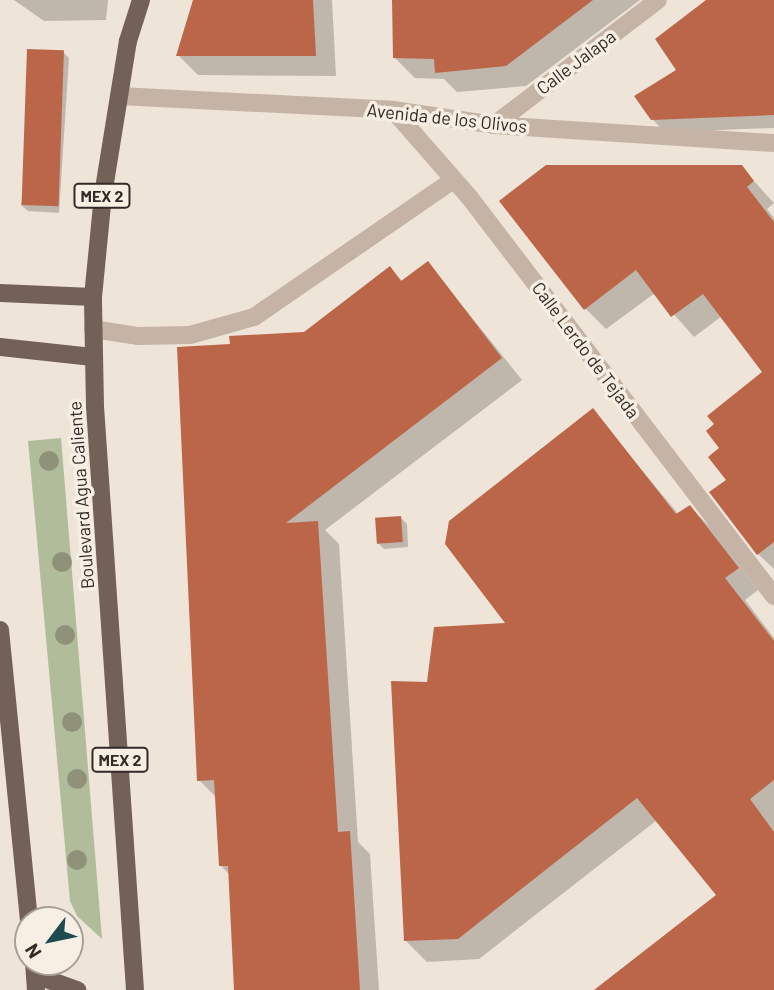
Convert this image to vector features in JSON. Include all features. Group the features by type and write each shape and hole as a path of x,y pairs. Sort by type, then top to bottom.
{"main road":[{"name":"Boulevard Agua Caliente","path":"135,990 92,358 93,298 103,195 128,41 141,0"},
{"path":"0,293 93,298"},
{"path":"0,347 92,358"},
{"path":"0,630 28,906"},
{"path":"35,976 77,990"}],"street":[{"name":"Calle Jalapa","path":"495,125 658,0"},
{"name":"Avenida de los Olivos","path":"119,96 393,110 495,125 771,148"},
{"name":"Calle Lerdo de Tejada","path":"393,110 453,180 774,596"},
{"path":"93,329 138,337 190,335 254,317 453,180"}],"green space":[{"path":"61,438 102,939 84,922 84,906 72,906 70,901 28,441"}],"building":[{"path":"193,0 313,0 316,56 176,56"},
{"path":"392,0 593,0 506,66 435,73 434,59 393,58"},
{"path":"706,0 774,0 774,115 651,120 634,96 676,70 655,39"},
{"path":"27,49 64,50 59,206 22,205"},
{"path":"546,165 742,165 754,181 747,187 774,222 774,542 757,555 709,492 726,480 708,457 719,448 706,431 714,424 707,416 762,372 703,294 671,317 636,270 584,310 499,201"},
{"path":"428,261 502,358 286,523 318,521 338,832 350,831 360,990 234,990 228,866 219,866 214,780 197,781 177,347 230,344 229,336 304,332 390,266 401,281"},
{"path":"593,408 676,514 690,505 739,568 725,578 774,641 774,780 750,799 774,832 774,990 594,990 716,895 637,798 458,939 404,941 391,681 427,682 434,627 505,623 445,544 449,521"},
{"path":"401,516 403,542 377,544 375,518"}]}
